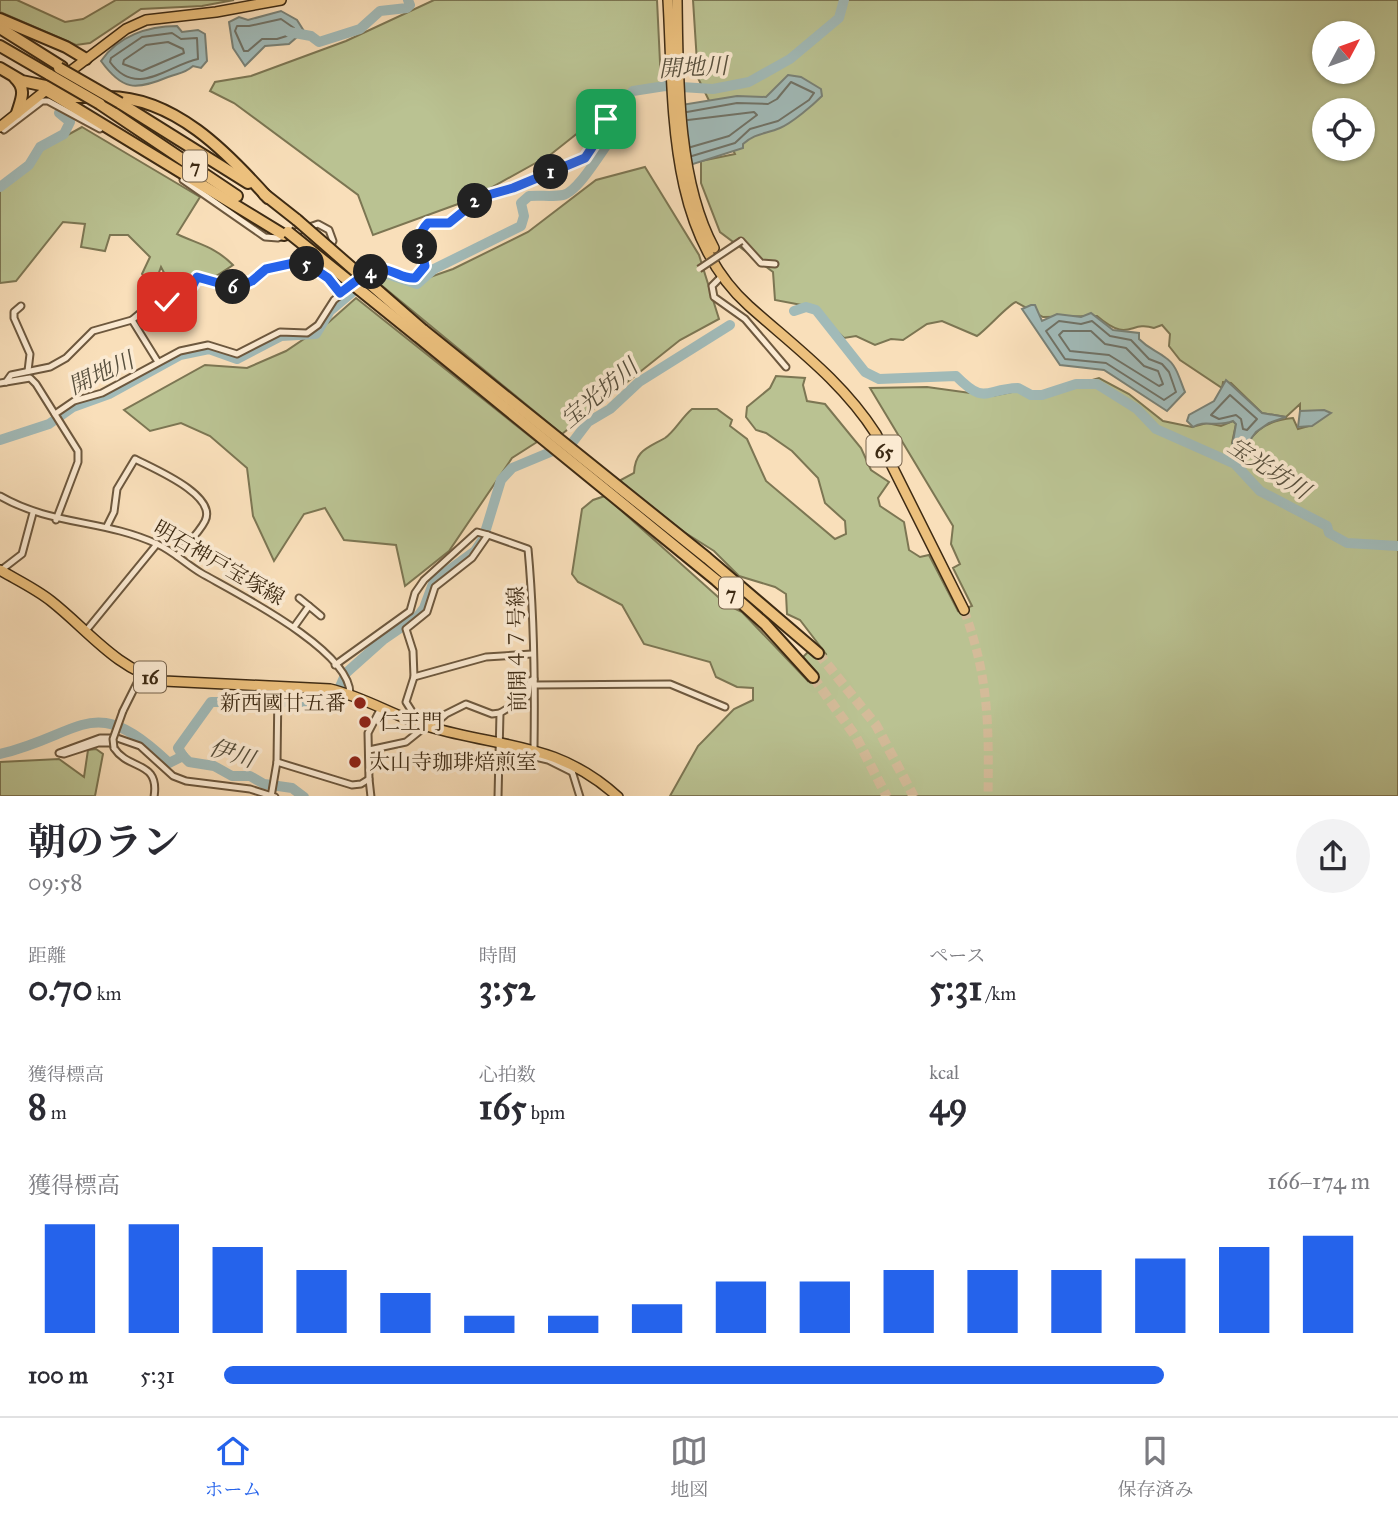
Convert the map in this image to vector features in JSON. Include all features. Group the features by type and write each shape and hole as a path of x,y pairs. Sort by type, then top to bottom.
{"highway":[{"path":"0,19 86,59"},
{"path":"0,27 72,97 125,97 153,104 229,155 268,198"},
{"name":"7","path":"0,36 53,78 88,83 241,177 298,220 420,333"},
{"name":"7","path":"2,47 168,147 286,233 420,333 818,653"},
{"path":"0,68 36,86 53,78"},
{"path":"12,75 20,83 23,95 17,113"},
{"path":"53,78 286,233"},
{"name":"7","path":"643,514 753,613 813,677"}],"main road":[{"path":"0,126 53,78 86,59 125,29 146,20 216,12 281,0"},
{"name":"65","path":"668,0 688,204 723,275 748,305 839,385 861,411 876,434 964,610"},
{"name":"65","path":"676,66 677,0"},
{"name":"65","path":"685,174 712,244 728,273 767,319"},
{"name":"16","path":"0,570 49,600 125,666 141,675 164,681 342,692 428,727 500,746 534,748 618,796"}],"street":[{"path":"0,126 4,130 42,101 54,101 187,182 265,237 278,238 318,224 329,230 333,241 331,245 303,261 266,269 252,281 236,288 197,277 193,285 183,287 167,302 144,310 132,320 93,331 66,358 50,367 11,375 3,382"},
{"path":"57,416 75,401 102,393 180,351 208,345 237,354 281,332 307,333 318,325 340,293 372,272 385,270 407,279 415,278 425,266 420,249 420,231 428,223 449,223 481,197 513,188 585,158 601,134 606,119"},
{"path":"699,269 741,241 761,263 775,264"},
{"path":"303,261 328,278 340,293"},
{"path":"723,275 712,286 714,297 745,320 786,367"},
{"path":"21,306 14,312 14,318 30,354 28,371"},
{"path":"132,320 158,362"},
{"path":"3,382 30,378 78,452 78,462 56,520"},
{"path":"107,526 114,512 117,489 135,459 197,493 205,508 205,522 177,556"},
{"name":"明石神戸宝塚線","path":"0,496 33,513 56,520 107,526 157,544 294,626 335,665 344,679 342,692"},
{"path":"0,570 22,554 33,513"},
{"path":"335,665 410,611 415,593 424,580 481,532 488,535"},
{"name":"前開４７号線","path":"414,677 413,651 406,629 427,612 435,587 472,558 488,535 528,549 533,606 534,748"},
{"path":"85,632 157,544"},
{"path":"299,598 321,616"},
{"path":"294,626 309,606"},
{"path":"412,721 407,697 414,677 486,657 532,654"},
{"path":"141,675 123,711 114,746 118,755 153,774 156,783 154,796"},
{"path":"369,750 406,742 446,714 466,704 492,714 500,713 528,696 530,681 670,684 725,707"},
{"path":"114,746 97,743 64,754 59,753 100,738 117,738 140,746 173,776 186,781 250,789 272,796 277,762 278,690"},
{"path":"371,796 368,733 382,707"},
{"path":"498,796 500,713"},
{"path":"500,746 573,768 580,796"},
{"path":"277,762 352,785 362,784 369,779"}],"green space":[{"path":"0,0 17,0 65,22 83,19 116,0 234,0 202,6 141,9 90,43 76,45 0,12"},
{"path":"434,0 657,0 661,83 622,98 550,155 469,200 373,235 358,195 234,103 210,91 215,82 251,76 346,41"},
{"path":"693,0 1398,0 1398,796 670,796 698,746 734,709 753,700 753,688 737,687 716,677 710,662 644,644 622,605 578,582 572,574 582,509 593,500 605,496 727,605 742,612 808,681 816,674 803,657 809,651 819,660 826,654 800,620 787,614 786,594 775,587 739,576 714,551 684,532 619,481 634,473 640,454 669,435 692,409 717,409 732,420 730,426 747,439 766,481 835,539 846,534 845,521 825,503 818,478 792,451 766,433 756,430 746,417 747,407 770,388 776,376 805,378 803,385 807,401 825,404 861,448 871,470 889,482 878,498 880,506 904,522 909,550 920,557 929,555 958,611 972,606 953,568 960,564 951,544 953,526 870,388 927,387 992,396 1017,391 1043,394 1099,378 1129,394 1163,421 1192,427 1207,423 1221,426 1233,421 1236,424 1232,443 1245,449 1258,430 1271,423 1293,418 1298,429 1312,425 1323,417 1320,411 1300,411 1300,404 1286,417 1262,413 1231,383 1223,382 1222,388 1180,360 1169,346 1170,334 1162,325 1154,328 1146,326 1128,330 1116,329 1097,316 1043,317 1016,302 977,336 942,321 927,324 903,340 891,339 875,345 856,336 844,338 812,307 775,300 773,272 720,232 701,183 701,161 735,154 698,78"},
{"path":"82,127 200,197 177,234 213,250 233,265 210,280 171,286 161,267 153,289 142,274 150,257 128,235 110,235 105,251 81,247 85,224 63,222 16,281 0,283 0,188 44,148"},
{"path":"645,167 699,255 719,319 680,340 562,434 375,280 380,276 413,283 453,269 528,232 596,180"},
{"path":"356,298 537,442 512,458 449,551 405,586 396,545 344,540 325,508 304,514 274,561 253,516 247,468 210,436 181,423 150,431 124,410 205,365 247,368 286,351 329,322"},
{"path":"96,749 103,754 95,796 0,796 0,762 59,759 84,777 88,750"}],"water":[{"path":"281,11 297,20 304,31 289,44 265,46 245,66 233,48 229,22 239,17 248,20"},
{"path":"177,26 182,32 198,30 205,34 207,61 201,68 193,66 187,71 138,86 116,78 101,61 116,45 134,34"},
{"path":"788,75 801,77 821,89 822,96 790,122 752,138 743,144 743,148 690,165 675,156 669,107 737,96 766,97"},
{"path":"1035,305 1042,321 1057,314 1081,317 1091,313 1113,330 1139,333 1139,339 1173,365 1185,392 1167,411 1104,370 1060,365 1022,309"},
{"path":"1226,380 1262,413 1286,417 1269,423 1256,432 1242,451 1232,447 1236,424 1233,421 1193,427 1187,421 1189,415 1214,401"},
{"path":"1324,410 1331,413 1312,426 1298,427 1300,411"}],"waterway":[{"path":"289,32 311,36 319,42 360,29 380,11 407,8 410,5 408,0"},
{"name":"開地川","path":"0,440 49,424 73,407 109,394 180,355 209,349 237,359 281,336 316,334 330,311 374,274 387,274 417,284 434,269 521,226 524,216 521,203 529,196 563,195 575,187 611,139 609,115 633,91 665,86 713,89 749,82 790,59 839,18 844,0"},
{"path":"0,187 29,165 40,147 64,134 70,122 59,113"},
{"name":"宝光坊川","path":"794,311 806,307 816,310 865,372 879,379 956,376 974,391 986,394 1018,388 1031,395 1042,395 1076,384 1097,384 1137,409 1156,429 1235,464 1260,491 1327,526 1329,533 1347,543 1398,546"},
{"name":"宝光坊川","path":"183,756 178,748 211,702 307,702 335,698 346,673 383,640 418,616 424,608 434,581 475,551 483,539 501,480 512,468 572,443 588,422 610,409 639,382 730,325"},
{"name":"伊川","path":"0,754 70,729 104,723 122,728 143,741 169,763 183,756"},
{"name":"伊川","path":"183,756 189,762 214,766 232,776 250,776 264,784 292,788 303,796"}],"tunnel":[{"path":"964,610 978,658 986,702 988,796"},
{"path":"818,653 876,725 913,796"},
{"path":"813,677 856,737 886,796"}],"place":[{"name":"新西國廿五番","path":"360,703"},
{"name":"仁王門","path":"365,722"},
{"name":"太山寺珈琲焙煎室","path":"355,762"}],"route":[{"path":"167,302 183,287 193,285 197,277 236,288 252,281 266,269 303,261 328,278 340,293 372,272 385,270 407,279 415,278 425,266 419,240 420,231 428,223 449,223 481,197 513,188 585,158 601,134 603,121 606,119"}]}
